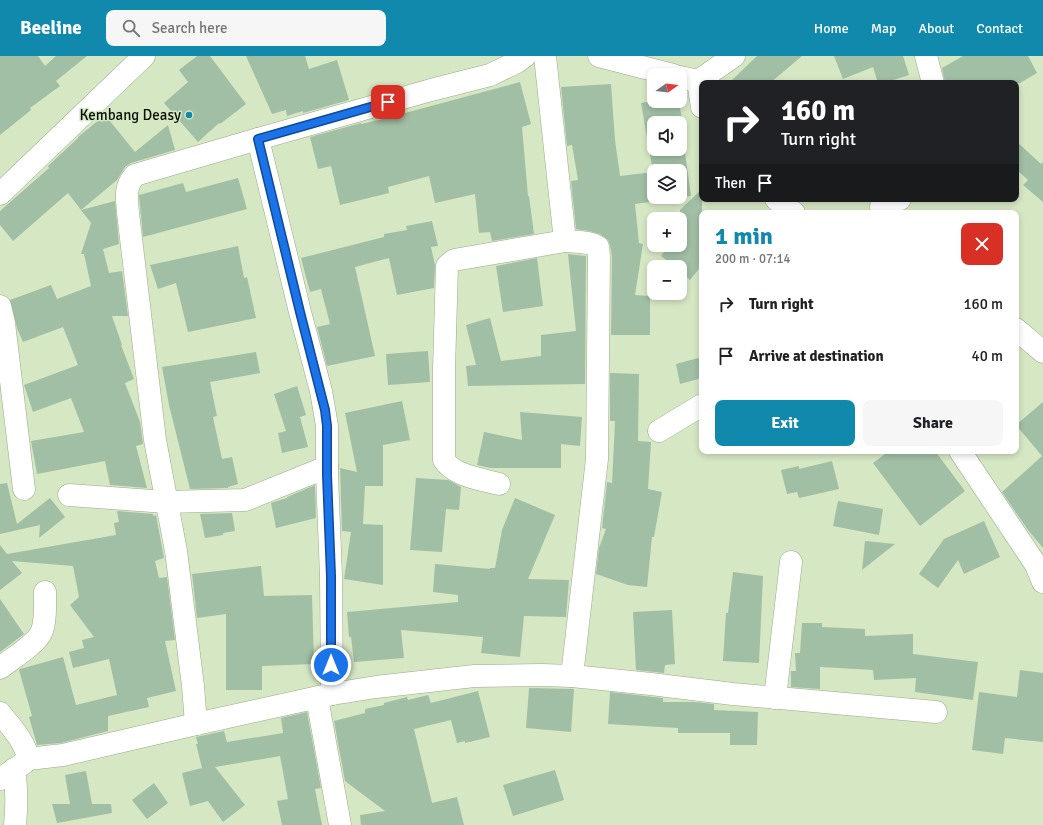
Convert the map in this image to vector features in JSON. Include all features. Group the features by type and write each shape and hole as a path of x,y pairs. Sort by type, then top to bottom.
{"street":[{"path":"0,194 144,56"},
{"path":"196,724 193,686 176,551 155,440 128,214 127,191 129,182 136,175 431,90 490,75 517,62 525,56"},
{"path":"545,56 565,241"},
{"path":"598,56 647,68"},
{"path":"699,101 689,79 734,56"},
{"path":"926,56 932,80"},
{"path":"258,139 325,410 327,426 331,576 324,696 340,825"},
{"path":"780,202 790,210"},
{"path":"881,210 895,202"},
{"path":"498,484 462,473 448,466 444,460 444,369 447,266 454,260 565,241 594,245 598,247 599,256 596,459 572,676"},
{"path":"0,306 4,322 24,489"},
{"path":"1019,332 1043,352"},
{"path":"659,431 699,407"},
{"path":"962,454 1036,565 1043,582"},
{"path":"69,495 166,502 245,500 327,467"},
{"path":"776,698 791,562"},
{"path":"0,668 30,645 41,634 44,619 45,592"},
{"path":"14,769 63,755 324,696 376,687 474,676 572,676 776,698 936,712"},
{"path":"0,713 27,753 14,769 17,790 15,825"}],"building":[{"path":"0,56 38,56 45,66 56,56 87,56 56,81 60,86 30,108 31,110 0,135"},
{"path":"197,56 210,56 246,104 220,124 219,123 198,142 164,103 188,82 179,70"},
{"path":"246,56 305,56 309,69 337,60 349,100 287,116 286,110 272,114"},
{"path":"757,56 802,56 774,80 732,80"},
{"path":"834,56 903,56 909,75 893,80 877,80 873,67 843,79"},
{"path":"963,56 1028,56 1037,73 1020,83 1019,80 944,80 942,68"},
{"path":"520,82 531,124 522,127 528,196 534,234 492,241 490,232 479,233 475,194 435,203 429,176 388,187 389,193 340,205 331,166 318,169 310,137"},
{"path":"611,84 615,140 620,176 647,173 647,202 635,204 639,243 643,244 635,295 647,296 647,300 650,300 650,335 611,335 612,256 610,245 608,240 600,234 576,229 571,181 578,180 572,145 567,146 561,87"},
{"path":"647,102 647,108 680,108 681,116 647,116 647,138 641,103"},
{"path":"105,115 135,152 168,125 175,150 131,163 125,167 117,180 81,210 68,193 13,241 0,225 0,211 49,168 48,166 78,137"},
{"path":"1019,144 1041,164 1043,162 1043,202 1023,185 1028,180 1019,172"},
{"path":"650,156 685,156 687,164 652,164"},
{"path":"687,167 691,196 687,197"},
{"path":"238,178 247,209 143,237 139,195 183,183 186,192"},
{"path":"699,192 699,202 702,202 702,210 699,210 699,269 690,280 687,277 687,260 666,260 661,256 664,252 687,252 687,212 680,212 680,210"},
{"path":"115,201 119,244 103,249 109,273 122,271 128,316 112,316 134,379 125,383 140,422 143,444 136,446 147,488 110,485 105,461 37,474 31,441 84,432 71,398 33,412 24,385 78,365 63,327 23,342 17,328 10,300 51,285 57,299 91,286 84,254 81,254 91,223 81,210"},
{"path":"432,221 438,246 431,247 435,265 434,288 397,295 389,258 355,267 375,356 327,366 317,327 330,324 321,289 310,292 301,258 384,237 384,234 407,230 406,226"},
{"path":"238,246 244,278 247,277 256,318 188,332 176,283 158,289 150,265"},
{"path":"568,254 586,256 585,384 468,386 466,366 476,365 466,325 490,318 501,361 541,356 541,335 576,331"},
{"path":"537,258 543,306 503,312 496,266"},
{"path":"428,351 430,382 388,385 386,354"},
{"path":"256,352 260,373 210,382 217,416 213,417 222,459 232,457 238,484 228,488 190,489 169,405 162,367"},
{"path":"699,358 699,379 680,384 676,364"},
{"path":"610,373 639,374 638,441 651,442 648,489 662,492 654,537 652,537 647,587 628,585 596,574 599,548 606,529 602,528 607,482 612,483 615,421 610,421"},
{"path":"297,386 306,415 300,417 308,447 282,453 278,433 286,431 274,394"},
{"path":"402,401 410,440 383,445 383,486 365,486 363,524 383,525 383,585 344,579 351,532 342,531 340,468 357,472 345,413"},
{"path":"1043,402 1043,548 1028,530 1002,492 1042,456 1019,429 1019,422"},
{"path":"520,412 582,417 580,446 561,444 561,468 490,468 477,465 484,432 522,440"},
{"path":"885,454 937,454 965,491 920,526 873,463"},
{"path":"832,461 839,489 799,498 797,492 787,494 781,470 799,466 799,469"},
{"path":"416,478 448,480 461,487 459,510 446,509 442,552 410,550"},
{"path":"7,483 17,524 50,498 65,517 39,538 40,525 0,534 0,484"},
{"path":"315,485 316,518 276,528 271,503 287,498"},
{"path":"515,498 555,515 528,579 569,580 566,617 524,616 520,657 481,653 483,637 401,630 404,658 354,662 351,637 349,637 347,612 458,602 458,595 433,592 435,564 490,569 495,568 502,530"},
{"path":"838,501 883,509 879,535 833,526"},
{"path":"117,511 153,514 153,516 156,515 164,558 155,561 159,578 167,577 175,640 165,641 176,691 147,698 149,707 108,716 108,731 61,743 37,745 29,717 32,716 19,670 20,669 63,657 76,705 117,695 109,659 73,668 69,652 84,648 82,640 94,637 70,605 79,597 73,566 12,561 22,573 0,590 0,545 7,554 116,535 114,523 119,522"},
{"path":"232,513 235,531 205,538 200,514"},
{"path":"984,521 1000,557 964,574 958,560 938,588 919,574 944,539"},
{"path":"865,541 895,544 862,570"},
{"path":"261,566 264,596 312,595 314,664 262,666 262,690 226,690 226,614 197,618 192,574"},
{"path":"733,572 763,576 759,663 723,661 726,613 728,613"},
{"path":"0,599 24,634 0,652"},
{"path":"672,610 675,664 665,665 664,673 636,670 633,612"},
{"path":"802,623 822,623 822,627 865,629 865,636 913,634 913,654 978,662 973,700 915,692 916,678 874,680 873,670 820,667 820,689 791,687 791,671 796,671 795,653 800,653"},
{"path":"1020,670 1043,673 1043,742 1005,738 1003,754 972,750 979,692 1017,697"},
{"path":"529,688 574,689 571,732 526,728"},
{"path":"478,691 490,737 465,743 465,741 457,743 451,720 414,729 432,803 457,797 464,825 361,825 360,815 385,811 345,781 334,721 365,713 365,709 384,705 384,703 407,697 408,700 428,695 431,703"},
{"path":"610,692 663,698 663,702 694,702 714,704 714,710 758,712 757,745 730,745 730,733 678,733 678,728 608,724"},
{"path":"307,712 321,788 315,789 322,825 282,825 277,801 288,799 280,756 215,767 245,805 223,822 208,801 190,806 182,773 202,768 196,744 198,744 196,737 224,731 227,742 283,733 281,718"},
{"path":"555,770 564,800 513,816 503,785"},
{"path":"86,771 92,804 111,804 112,813 57,823 52,804 70,804 65,775"},
{"path":"154,783 168,803 147,819 132,800"}],"place":[{"name":"Kembang Deasy","path":"189,115"}],"route":[{"path":"331,665 331,576 327,475 327,426 325,410 258,139 388,102"}]}
